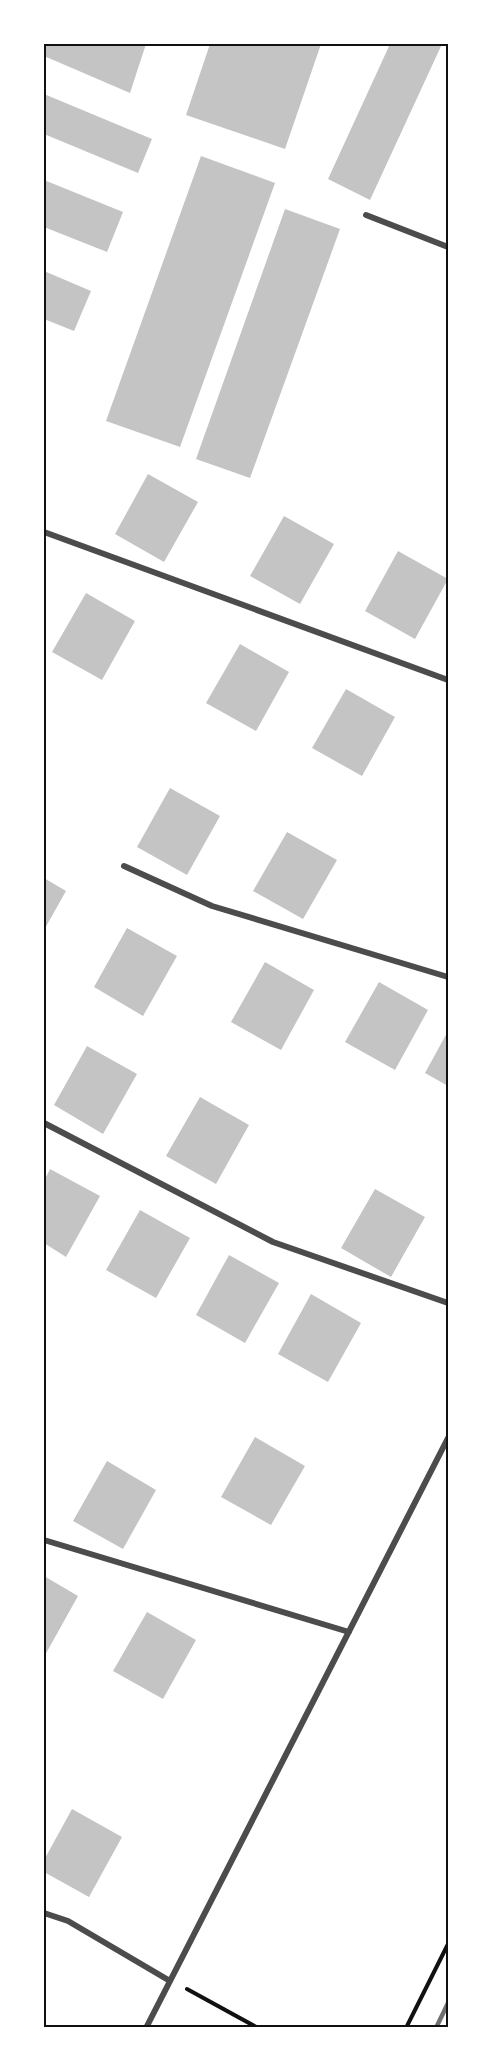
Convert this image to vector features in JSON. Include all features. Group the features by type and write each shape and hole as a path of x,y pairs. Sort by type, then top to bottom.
{"street":[{"path":"366,215 448,247"},
{"path":"44,532 448,680"},
{"path":"124,866 212,906 448,977"},
{"path":"44,1123 273,1242 448,1303"},
{"path":"146,2028 448,1438"},
{"path":"44,1540 349,1632"},
{"path":"44,1913 68,1921 170,1981"}],"path":[{"path":"406,2028 448,1944"},
{"path":"170,1981 258,2028"}],"building":[{"path":"44,44 146,44 130,93 44,56"},
{"path":"210,44 321,44 285,149 186,115"},
{"path":"390,44 442,44 370,200 328,179"},
{"path":"44,94 152,139 138,173 44,134"},
{"path":"201,156 275,183 180,447 106,421"},
{"path":"44,180 123,212 107,252 44,227"},
{"path":"285,209 340,229 250,478 196,459"},
{"path":"44,271 91,291 74,331 44,319"},
{"path":"148,474 198,502 164,562 115,534"},
{"path":"284,516 334,544 300,604 250,576"},
{"path":"398,551 448,579 415,639 365,611"},
{"path":"86,593 135,621 102,680 52,652"},
{"path":"240,644 289,672 256,731 206,703"},
{"path":"346,689 395,717 362,776 312,748"},
{"path":"170,788 220,816 187,875 137,847"},
{"path":"287,832 337,860 303,919 253,891"},
{"path":"44,878 66,891 44,930"},
{"path":"127,928 177,956 143,1016 94,987"},
{"path":"265,962 314,990 281,1050 231,1022"},
{"path":"379,982 428,1010 395,1070 345,1042"},
{"path":"448,1031 448,1086 425,1073"},
{"path":"87,1046 137,1074 103,1134 54,1105"},
{"path":"200,1097 249,1125 216,1184 166,1156"},
{"path":"50,1169 100,1196 66,1257 44,1243 44,1181"},
{"path":"375,1189 425,1217 391,1277 341,1248"},
{"path":"140,1210 190,1238 156,1298 106,1270"},
{"path":"229,1255 279,1283 245,1343 196,1315"},
{"path":"311,1294 361,1323 328,1382 278,1354"},
{"path":"255,1437 305,1466 271,1525 221,1497"},
{"path":"107,1461 156,1490 123,1549 73,1521"},
{"path":"44,1576 78,1596 44,1657"},
{"path":"147,1612 196,1640 163,1699 113,1671"},
{"path":"72,1809 122,1837 89,1897 44,1872 44,1860"}],"railway":[{"path":"436,2028 448,2003"}]}
